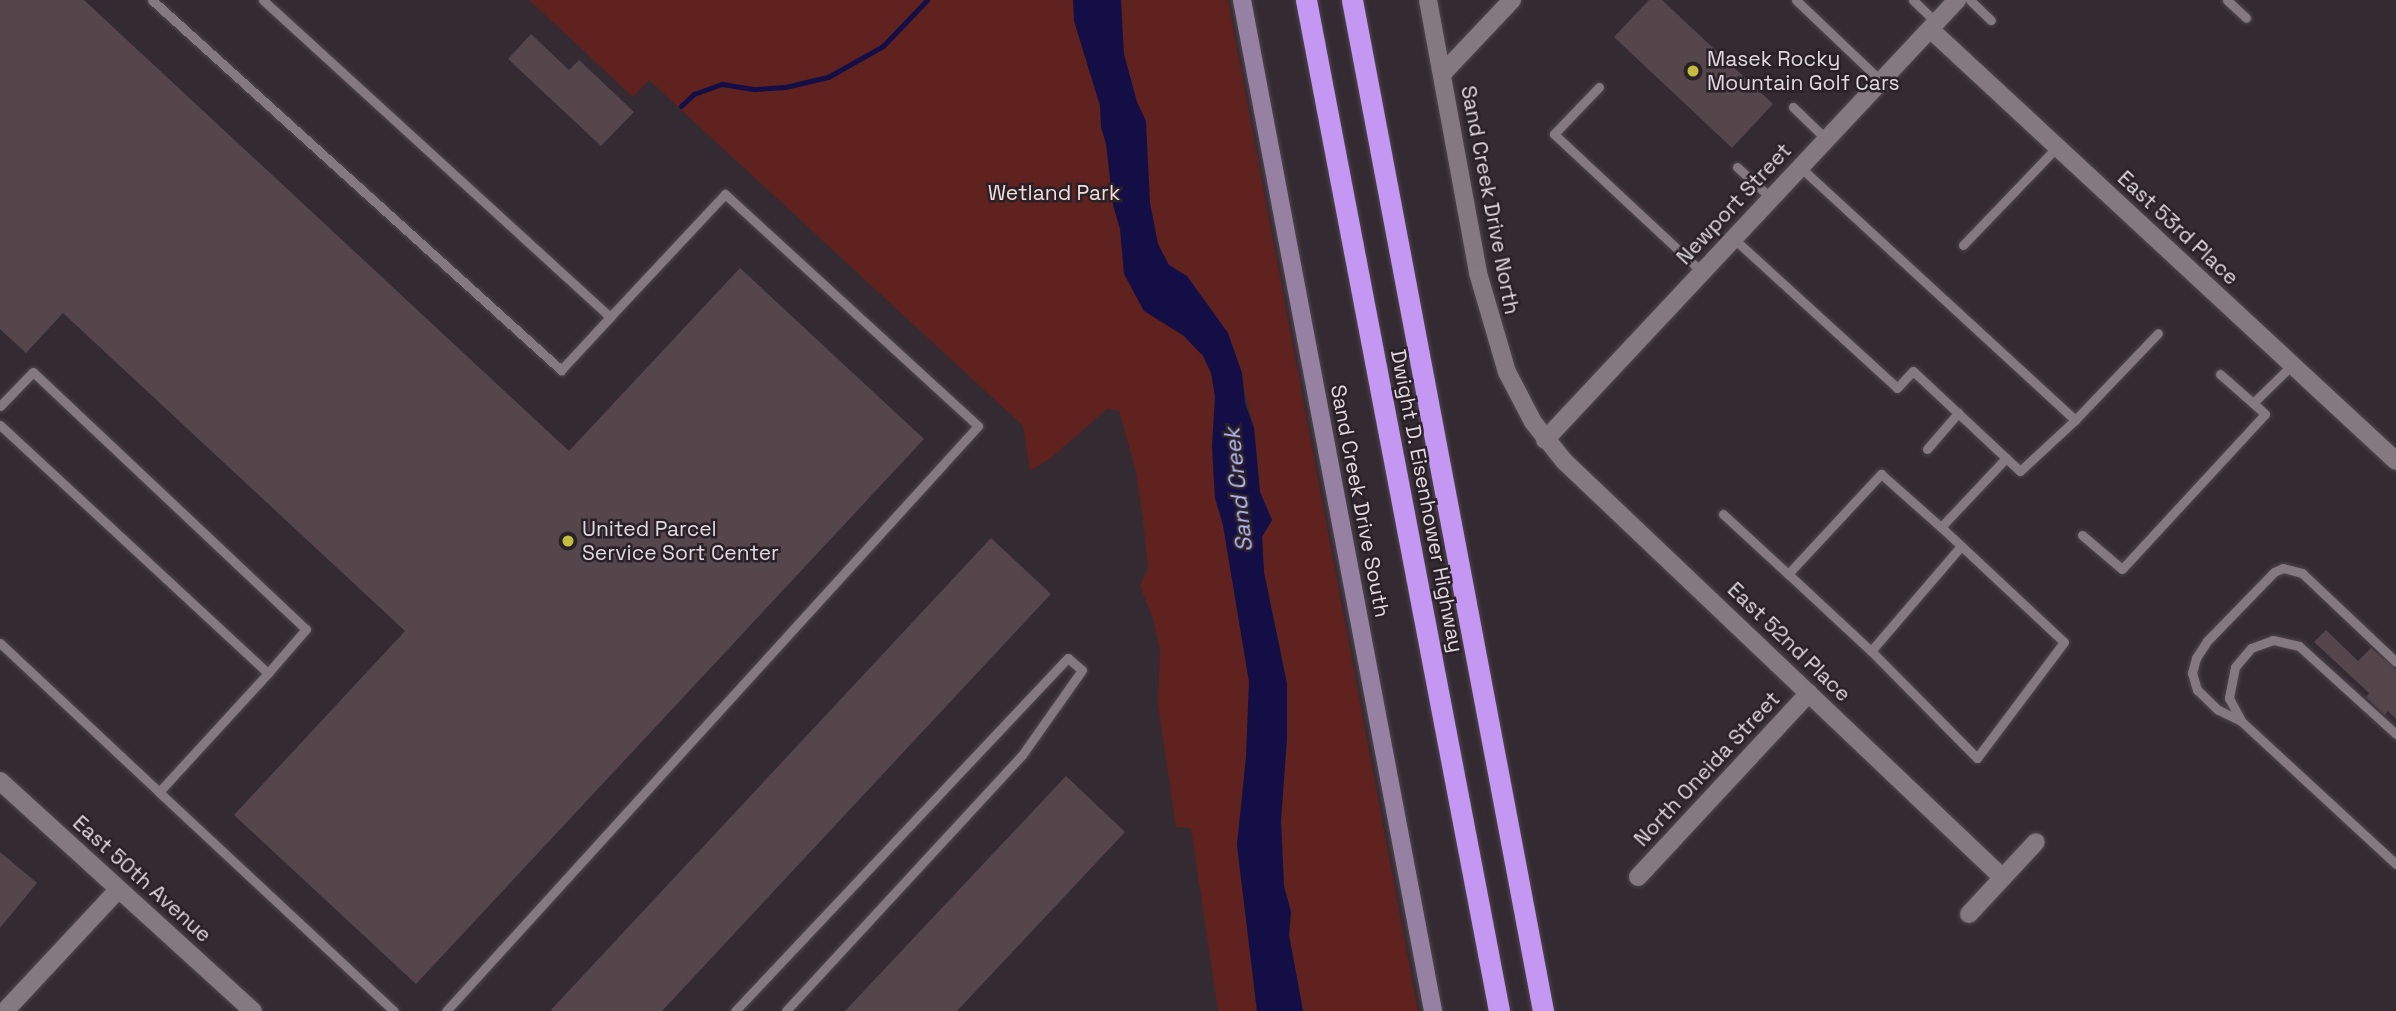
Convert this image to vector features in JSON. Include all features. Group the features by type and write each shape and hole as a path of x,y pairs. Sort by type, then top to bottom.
{"highway":[{"name":"Dwight D. Eisenhower Highway","path":"1306,0 1499,1011"},
{"name":"Dwight D. Eisenhower Highway","path":"1352,0 1543,1011"}],"main road":[{"name":"Sand Creek Drive South","path":"1242,0 1433,1011"}],"street":[{"name":"Sand Creek Drive North","path":"1428,0 1478,273 1494,337 1517,395 1545,440"},
{"path":"1442,74 1512,0"},
{"name":"Newport Street","path":"1545,440 1956,0"},
{"name":"East 53rd Place","path":"1933,25 2057,147 2396,461"},
{"name":"East 52nd Place","path":"1545,440 2003,878"},
{"name":"North Oneida Street","path":"1638,877 1810,693"},
{"name":"East 50th Avenue","path":"0,781 253,1011"},
{"path":"1969,914 2036,842"},
{"path":"5,1011 118,890"}],"lane":[{"path":"152,0 561,370 725,194 978,426 446,1011"},
{"path":"262,0 610,317"},
{"path":"1796,0 1881,81"},
{"path":"1913,0 1933,25"},
{"path":"1970,0 1991,20"},
{"path":"2227,0 2246,18"},
{"path":"1599,87 1554,134 1702,272"},
{"path":"1793,107 1826,139"},
{"path":"1963,245 2057,147"},
{"path":"1737,167 1771,198"},
{"path":"1800,167 2075,420"},
{"path":"1733,238 1897,388 1913,370 2021,471 2075,420 2158,333"},
{"path":"2253,403 2292,365"},
{"path":"0,406 33,372 306,629 159,792"},
{"path":"2081,535 2122,569 2265,414 2220,374"},
{"path":"1927,449 1958,413"},
{"path":"0,425 268,673"},
{"path":"1941,527 2007,458"},
{"path":"1723,514 1871,651 1977,758 2064,642 1881,474 1788,574"},
{"path":"1871,651 1961,546"},
{"path":"2396,662 2302,573 2292,568 2283,568 2274,572 2207,641 2192,673 2197,690 2218,710 2241,722 2396,864"},
{"path":"2241,722 2230,698 2235,667 2251,648 2273,640 2299,646 2396,734"},
{"path":"0,643 394,1011"},
{"path":"735,1011 1068,657 1082,670 1022,755 786,1011"}],"green space":[{"name":"Wetland Park","path":"529,0 1228,0 1418,1011 1303,1011 1289,935 1291,912 1284,886 1281,821 1287,684 1264,572 1262,537 1272,520 1260,492 1254,428 1243,385 1215,397 1212,446 1215,498 1223,525 1249,682 1246,757 1237,845 1257,1011 1218,1011 1191,828 1176,827 1158,705 1160,650 1153,619 1140,586 1148,567 1142,511 1135,468 1119,411 1107,409 1051,458 1030,471 1023,426 649,80 633,97"}],"water":[{"name":"Sand Creek","path":"1073,0 1121,0 1124,54 1137,102 1146,121 1150,203 1158,244 1169,265 1187,276 1228,333 1242,373 1245,403 1254,428 1260,492 1272,520 1262,537 1264,572 1287,684 1287,739 1281,821 1284,886 1291,912 1289,935 1303,1011 1257,1011 1237,845 1246,757 1249,682 1223,525 1215,498 1212,446 1215,397 1211,373 1203,356 1184,336 1144,311 1124,274 1120,229 1113,205 1100,106 1074,21"}],"building":[{"name":"United Parcel Service Sort Center","path":"0,0 84,0 569,451 740,268 924,439 416,984 234,815 405,631 63,313 26,353 0,329"},
{"name":"Masek Rocky Mountain Golf Cars","path":"1649,0 1662,0 1773,104 1732,148 1614,37"},
{"path":"531,34 569,70 579,60 634,112 601,146 508,59"},
{"path":"991,538 1051,594 662,1011 551,1010"},
{"path":"2326,630 2358,661 2371,648 2396,669 2396,719 2388,711 2385,715 2366,697 2369,693 2314,642"},
{"path":"1066,776 1125,832 957,1011 845,1011"},
{"path":"0,852 37,883 0,928"}],"waterway":[{"path":"681,106 694,94 722,84 755,89 785,87 828,77 883,46 927,0"}],"place":[{"name":"Masek Rocky Mountain Golf Cars","path":"1693,71"},
{"name":"United Parcel Service Sort Center","path":"568,541"}]}
